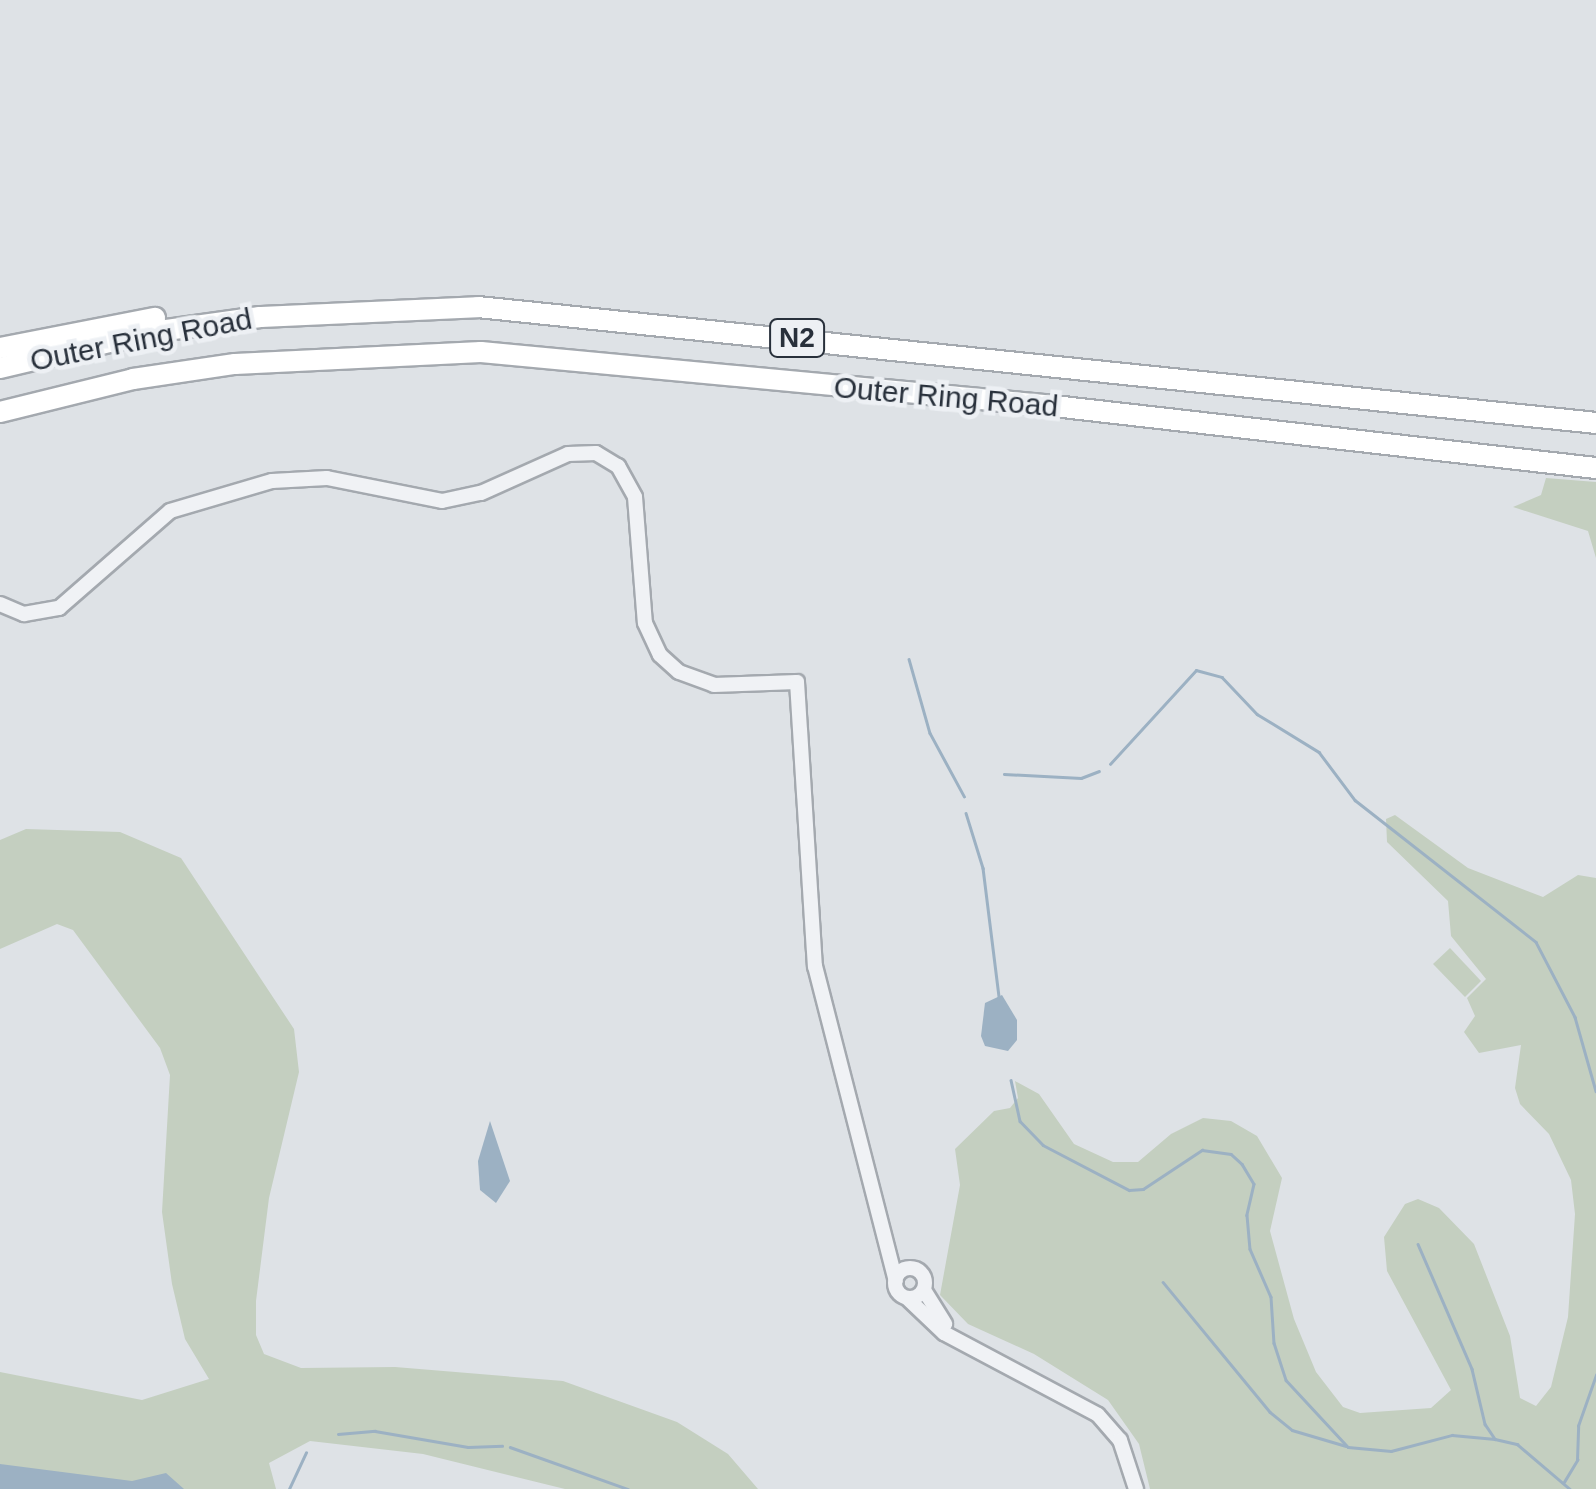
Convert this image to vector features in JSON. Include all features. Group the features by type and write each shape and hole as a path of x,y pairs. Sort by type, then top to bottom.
{"highway":[{"name":"Outer Ring Road","path":"0,368 170,329 441,307 541,311 1596,422"},
{"path":"0,348 234,308 332,314"},
{"name":"Outer Ring Road","path":"0,412 132,379 235,364 481,352 1054,406 1596,468"}],"street":[{"path":"0,604 36,614 58,608 170,511 272,481 327,478 442,502 480,493 568,454 596,453 618,466 635,497 644,623 660,655 679,672 714,685 797,682 815,966 896,1281 936,1327 1098,1415 1120,1440 1136,1489"},
{"path":"884,1237 909,1269 922,1274 924,1290 936,1314 964,1342"},
{"path":"896,1281 909,1269"},
{"path":"907,1298 924,1290"}],"green space":[{"path":"1546,478 1596,482 1596,558 1588,531 1513,507 1541,495"},
{"path":"1395,815 1468,868 1543,897 1578,875 1596,878 1596,1489 1150,1489 1139,1444 1108,1400 1034,1354 968,1324 940,1295 960,1185 955,1149 994,1111 1010,1108 1018,1098 1015,1081 1039,1094 1074,1144 1113,1162 1138,1162 1171,1134 1203,1118 1231,1121 1257,1136 1282,1178 1270,1231 1294,1319 1316,1372 1343,1407 1360,1413 1431,1408 1451,1390 1387,1271 1384,1237 1405,1204 1418,1199 1439,1208 1474,1244 1510,1336 1520,1398 1536,1406 1551,1387 1568,1317 1575,1214 1571,1180 1549,1134 1520,1104 1515,1088 1521,1045 1479,1053 1464,1032 1475,1016 1467,998 1486,979 1451,936 1448,901 1387,842 1386,819"},
{"path":"26,829 120,832 181,858 294,1029 299,1072 269,1198 256,1301 256,1335 264,1354 301,1368 395,1367 563,1381 677,1422 728,1454 758,1489 565,1489 423,1454 310,1441 269,1463 276,1489 0,1489 0,1372 142,1400 209,1379 185,1339 172,1284 162,1212 170,1075 160,1048 73,930 57,924 0,949 0,840"},
{"path":"1450,948 1481,981 1465,997 1433,964"}],"water":[{"path":"1002,995 1017,1020 1017,1040 1008,1051 985,1046 981,1036 985,1003"},
{"path":"490,1121 510,1181 496,1203 480,1190 478,1161"},
{"path":"0,1464 132,1481 166,1473 184,1489 0,1489"}],"waterway":[{"path":"909,659 930,733 964,796"},
{"path":"1110,764 1196,670 1222,677 1257,714 1319,752 1355,800 1536,942 1575,1017 1596,1091"},
{"path":"1004,774 1081,778 1099,771"},
{"path":"966,813 983,868 999,997"},
{"path":"1011,1080 1020,1121 1043,1145 1129,1190 1143,1189 1202,1150 1231,1154 1242,1164 1254,1184 1247,1215 1250,1249 1271,1297 1274,1343 1286,1380 1348,1447 1391,1451 1452,1435 1495,1439"},
{"path":"1418,1244 1472,1369 1485,1424 1495,1439 1517,1444 1570,1489"},
{"path":"1163,1282 1270,1412 1292,1430 1346,1446"},
{"path":"1564,1482 1577,1460 1578,1426 1596,1375"},
{"path":"338,1434 375,1431 468,1447 502,1446"},
{"path":"510,1447 628,1489"},
{"path":"289,1489 306,1453"}]}
